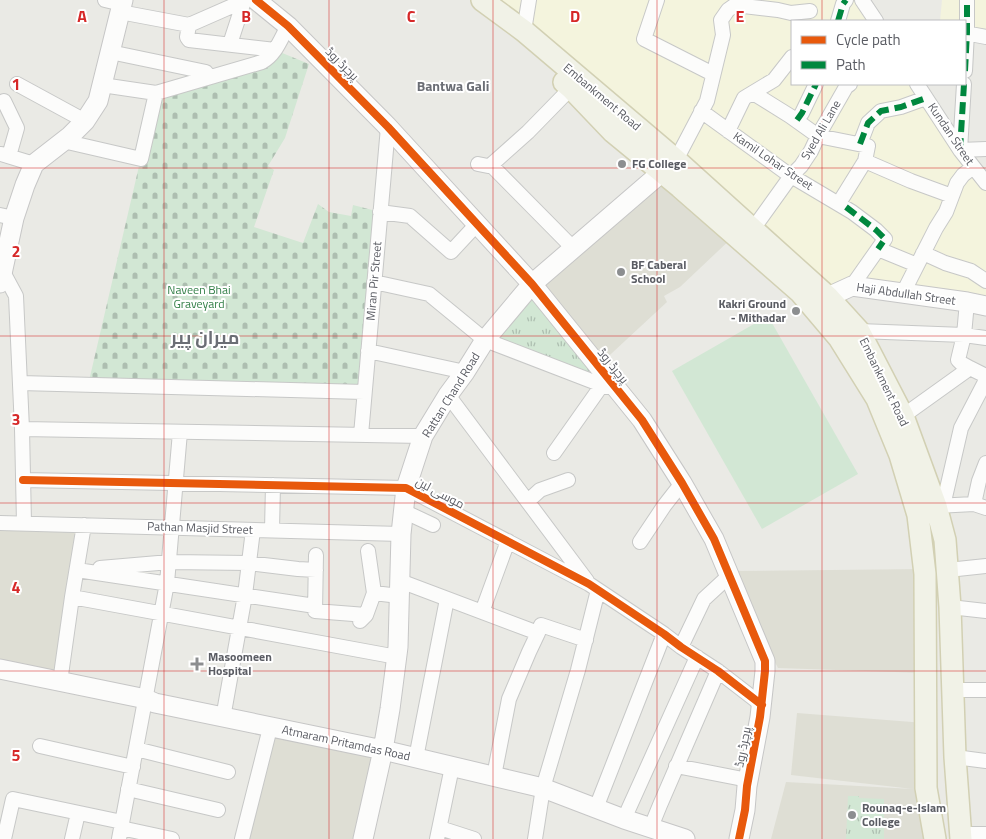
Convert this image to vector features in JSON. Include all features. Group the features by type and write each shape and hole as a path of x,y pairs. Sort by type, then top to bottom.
{"main road":[{"name":"Embankment Road","path":"466,0 571,88 613,132 669,166 753,230 828,297 859,330 903,416 940,506 948,570 960,836"},
{"name":"Embankment Road","path":"482,0 524,31 669,166 800,292 839,338 877,399 900,455 918,515 924,574 926,788 935,839"}],"street":[{"path":"24,523 16,296 1,274 7,216 25,185 34,164 85,122 98,101 110,52 118,4 189,25 248,0"},
{"path":"230,44 248,0"},
{"name":"پرچرڈ روڈ","path":"248,0 288,26 388,127 532,284 610,387 642,420 682,483 714,539 765,661 762,705 748,780 745,810 738,839"},
{"path":"524,31 529,0"},
{"path":"657,0 644,39 713,74"},
{"path":"838,20 846,0"},
{"path":"862,0 875,20"},
{"path":"967,0 966,32 986,37"},
{"path":"669,166 707,101 722,34 721,20 728,10 735,5 791,13 810,11"},
{"path":"189,25 187,37 189,40 275,50"},
{"path":"102,84 156,93 262,62 270,57 288,26"},
{"path":"110,52 206,72 210,77"},
{"path":"728,131 744,98 774,80 791,58"},
{"path":"17,84 85,122"},
{"path":"797,120 816,85"},
{"name":"Syed Ali Lane","path":"753,230 811,151 848,85"},
{"name":"Kundan Street","path":"918,85 960,150 986,183"},
{"path":"964,85 960,150 986,149"},
{"path":"571,88 528,132 485,164 573,248"},
{"path":"63,141 141,159 156,93"},
{"path":"753,93 797,120 818,136 868,146 865,161 843,205"},
{"path":"860,144 868,123 881,111 901,107 926,98"},
{"path":"4,101 18,128 4,154 34,164"},
{"name":"Kamil Lohar Street","path":"701,111 791,176 843,205 876,230 885,239 878,249"},
{"name":"Miran Pir Street","path":"361,435 388,127"},
{"path":"865,161 952,196"},
{"name":"Rattan Chand Road","path":"363,839 383,750 397,657 401,534 406,488 423,436 485,340 532,284 669,166"},
{"path":"903,293 946,212 957,183 973,167"},
{"path":"380,212 410,216 451,252 477,224"},
{"path":"852,286 878,249 920,259 945,262 971,271 986,281"},
{"path":"374,282 429,294 485,340 610,387 554,453"},
{"name":"Haji Abdullah Street","path":"828,297 852,286 986,306"},
{"path":"967,302 964,335 958,360 986,378 961,428 940,506 980,506 979,481 986,463"},
{"path":"859,330 964,335 986,338"},
{"path":"368,351 466,372"},
{"path":"903,416 970,368"},
{"path":"20,383 364,392"},
{"path":"448,395 594,587 586,640 543,788 535,839"},
{"path":"22,429 423,436"},
{"path":"120,830 167,583 180,432"},
{"name":"موسی لین","path":"23,480 406,488 594,587 718,670 762,705"},
{"path":"528,501 540,490 568,480"},
{"path":"640,542 682,483"},
{"path":"272,530 273,485"},
{"path":"403,511 434,525"},
{"name":"Pathan Masjid Street","path":"0,523 401,534"},
{"path":"60,682 84,525"},
{"path":"224,718 245,596 253,530"},
{"path":"482,612 508,541"},
{"path":"316,555 315,611 362,618 374,593 368,551"},
{"path":"77,570 170,562 248,564 316,570"},
{"path":"948,570 986,566"},
{"path":"77,570 315,606"},
{"path":"681,647 704,599 730,575"},
{"path":"374,593 400,588 447,599 538,634"},
{"path":"72,597 397,657"},
{"path":"416,758 447,599"},
{"path":"950,606 986,611"},
{"path":"494,776 509,699 542,625 586,640"},
{"path":"596,808 664,634"},
{"path":"624,819 697,657"},
{"name":"Atmaram Pritamdas Road","path":"0,669 270,728 383,750 543,788 624,819 685,839"},
{"path":"651,827 718,670"},
{"path":"953,690 986,690"},
{"path":"242,839 270,728"},
{"path":"40,746 132,767"},
{"path":"136,749 228,772"},
{"path":"955,757 986,760"},
{"path":"676,766 748,780"},
{"path":"452,767 439,833 471,839"},
{"path":"128,789 218,810"},
{"path":"4,839 13,799 78,813 120,830 172,839"},
{"path":"72,839 78,813"},
{"path":"960,836 986,834"}],"shaded area":[{"path":"482,0 862,0 875,20 791,20 791,85 918,85 986,183 986,307 852,286 828,297"},
{"path":"942,0 986,0 986,37 966,20 940,20"},
{"name":"BF Caberal School","path":"659,170 735,235 680,287 664,296 667,302 598,366 532,284"},
{"path":"0,523 84,525 60,682 0,669"},
{"path":"924,569 925,673 778,668 728,571"},
{"path":"797,713 925,723 926,839 771,839 786,782 913,789 791,775"},
{"path":"270,728 383,750 363,839 242,839"}],"green space":[{"name":"Naveen Bhai Graveyard","path":"275,50 309,64 285,138 268,166 274,170 254,227 303,243 318,204 329,212 351,216 353,205 380,212 364,392 89,381 156,93"},
{"path":"532,284 617,389 497,338"},
{"path":"768,316 858,474 762,529 672,371"},
{"path":"848,796 884,799 884,839 846,839"}],"marked path":[{"path":"838,20 846,0"},
{"path":"966,52 967,0"},
{"path":"797,120 816,85"},
{"path":"960,150 964,85"},
{"path":"860,144 868,123 881,111 901,107 926,98"},
{"path":"846,207 885,239 878,249"}],"cycle path":[{"path":"256,0 288,26 388,127 532,284 642,420 682,483 714,539 765,661 760,717 739,839"},
{"path":"23,480 406,488 589,584 718,671 762,705"}],"place":[{"name":"FG College","path":"622,164"},
{"name":"BF Caberal School","path":"621,272"},
{"name":"Kakri Ground - Mithadar","path":"796,311"},
{"name":"Masoomeen Hospital","path":"197,664"},
{"name":"Rounaq-e-Islam College","path":"852,815"}],"district":[{"name":"Bantwa Gali","path":"453,86"},
{"name":"میران پیر","path":"205,338"}]}
